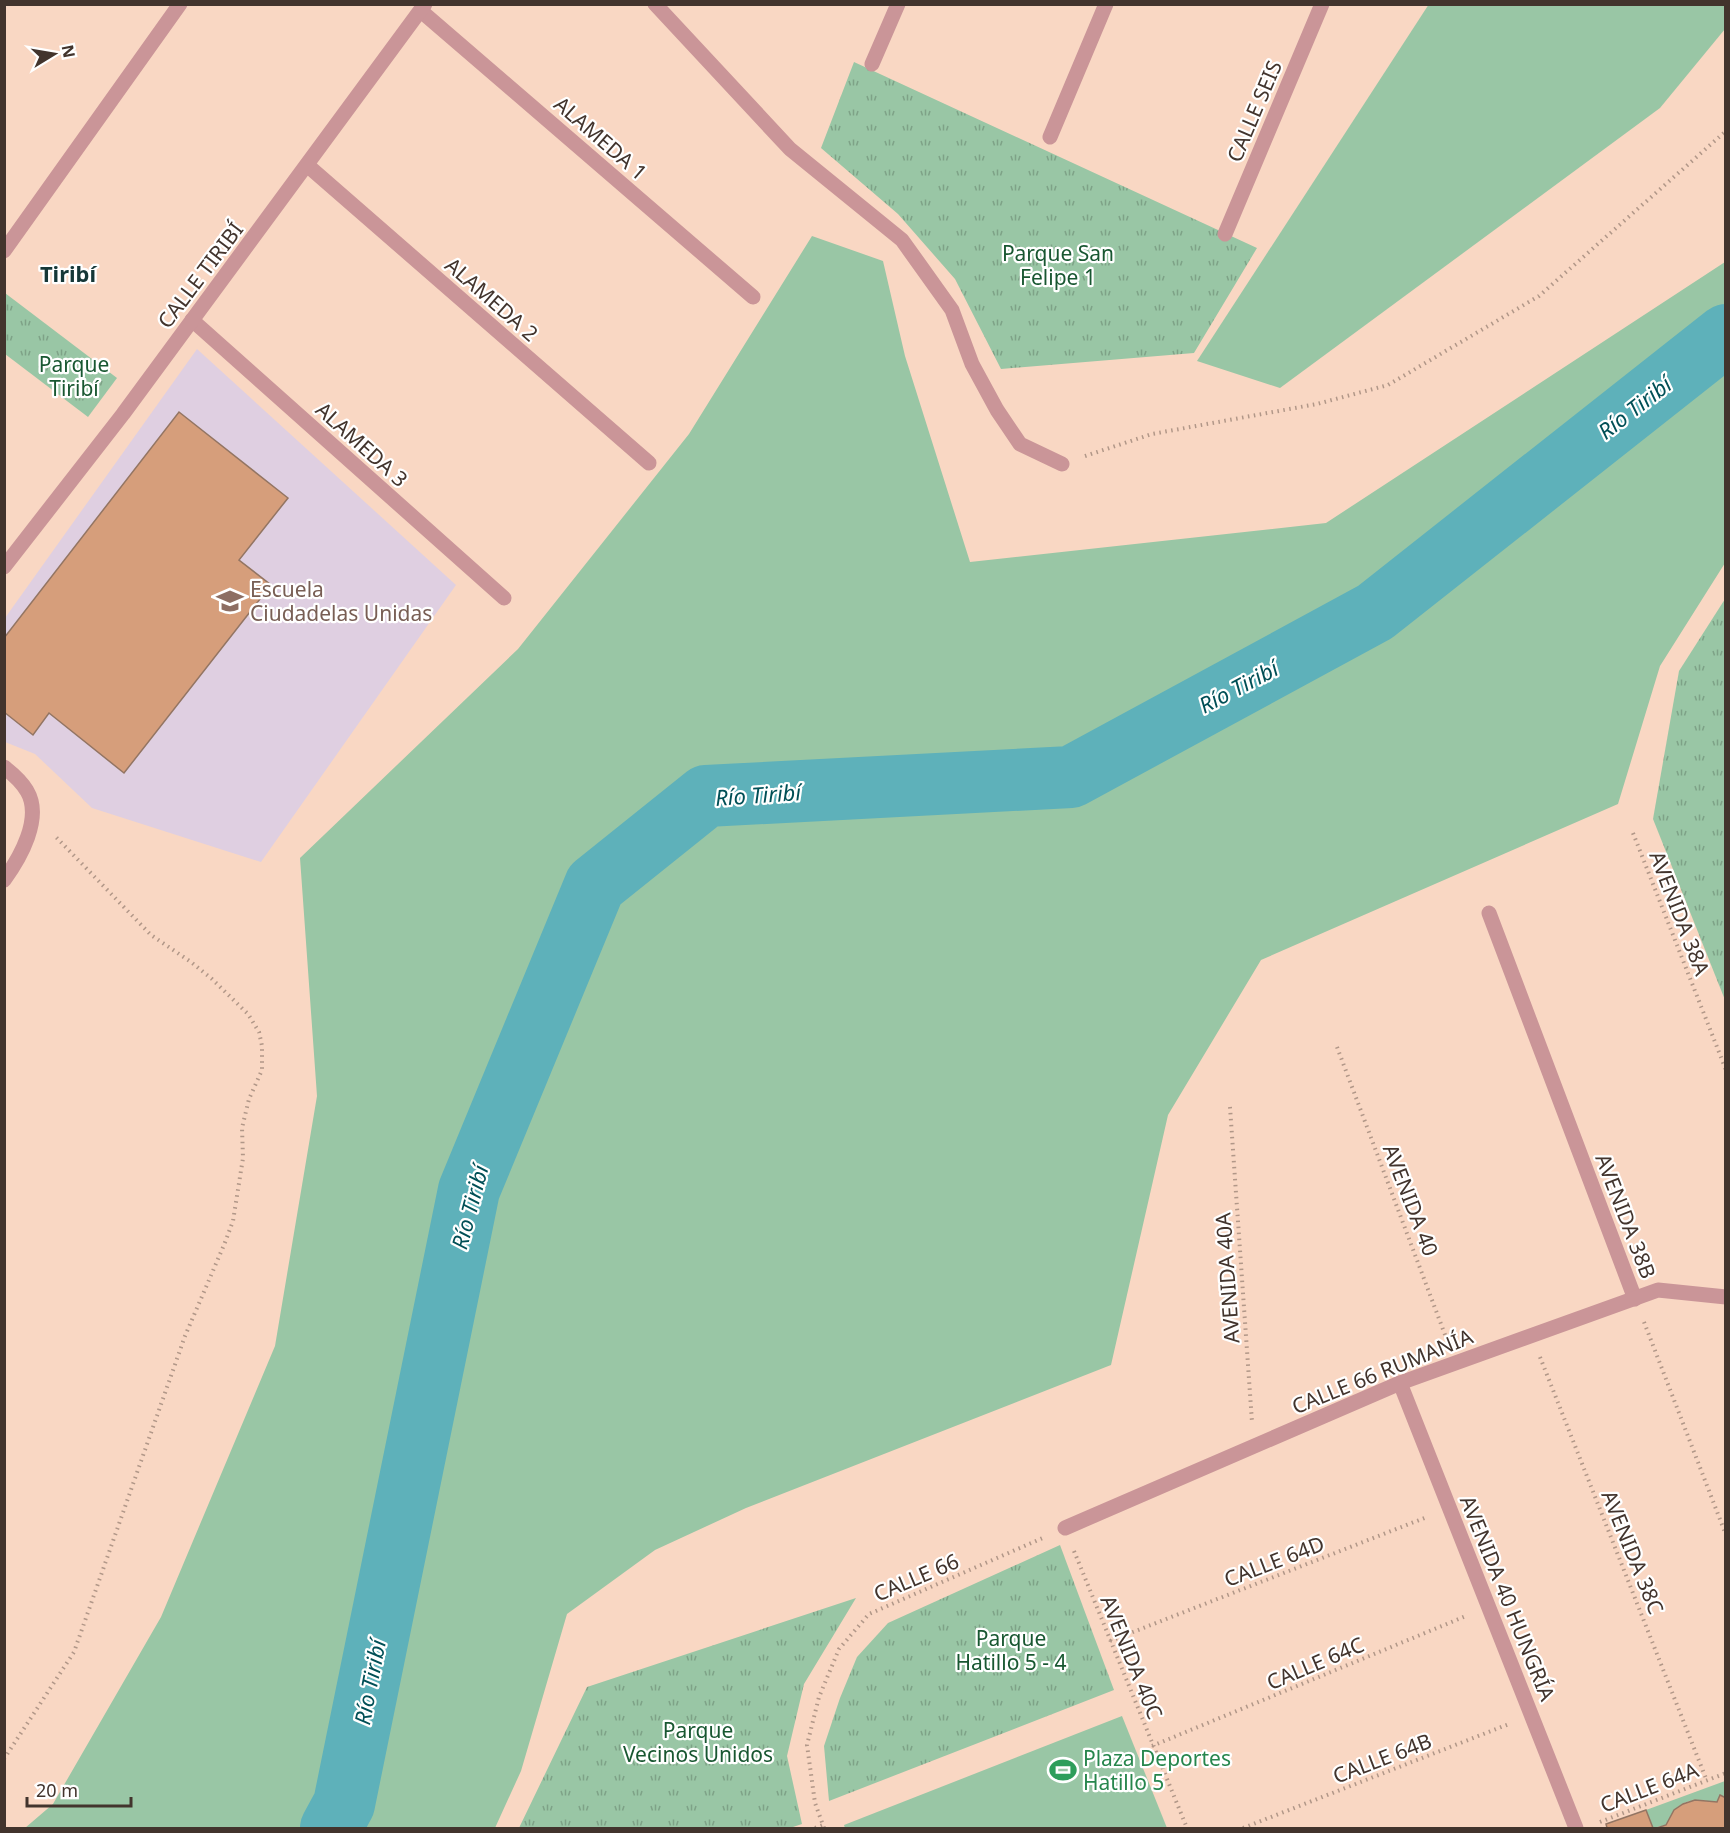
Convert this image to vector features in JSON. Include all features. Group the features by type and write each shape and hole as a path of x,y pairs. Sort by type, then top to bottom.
{"street":[{"path":"4,251 180,4"},
{"path":"655,4 790,149 902,240 952,310 972,364 997,410 1020,444 1062,464"},
{"path":"669,20 676,4"},
{"path":"872,64 898,4"},
{"path":"1050,137 1106,4"},
{"name":"CALLE SEIS","path":"1225,234 1322,4"},
{"name":"CALLE TIRIBÍ","path":"4,567 123,414 423,8"},
{"name":"ALAMEDA 1","path":"423,8 753,297"},
{"name":"ALAMEDA 2","path":"307,165 648,464"},
{"name":"ALAMEDA 3","path":"192,320 504,598"},
{"path":"4,767 29,793 33,815 30,830 18,860 4,880"},
{"name":"AVENIDA 38B","path":"1489,913 1635,1299"},
{"name":"CALLE 66 RUMANÍA","path":"1065,1528 1400,1383 1658,1290 1725,1297"},
{"name":"AVENIDA 40 HUNGRÍA","path":"1400,1383 1576,1828"}],"path":[{"path":"1062,464 1152,434 1317,404 1388,385 1539,296 1725,131"},
{"path":"4,1759 74,1652 185,1336 233,1221 243,1158 242,1128 249,1099 262,1070 262,1046 259,1032 248,1014 212,979 151,935 33,815"},
{"name":"AVENIDA 38A","path":"1633,833 1725,1070"},
{"name":"AVENIDA 40","path":"1337,1047 1456,1363"},
{"name":"AVENIDA 40A","path":"1230,1107 1253,1446"},
{"name":"AVENIDA 38B","path":"1635,1299 1725,1534"},
{"name":"AVENIDA 38C","path":"1531,1335 1707,1780"},
{"name":"CALLE 64D","path":"1110,1641 1450,1508"},
{"name":"AVENIDA 40C","path":"1065,1528 1187,1828"},
{"name":"CALLE 66","path":"823,1827 815,1803 807,1745 819,1698 839,1649 869,1614 1065,1528"},
{"name":"CALLE 64C","path":"1152,1746 1489,1607"},
{"name":"CALLE 64B","path":"1243,1828 1532,1715"},
{"name":"CALLE 64A","path":"1593,1824 1725,1773"},
{"path":"815,1828 823,1827"}],"shaded area":[{"name":"Escuela Ciudadelas Unidas","path":"197,349 456,585 261,862 92,808 35,754 5,742 5,618"}],"green space":[{"path":"1429,4 1725,5 1725,29 1660,108 1280,388 1197,361"},
{"name":"Parque San Felipe 1","path":"854,62 1257,248 1194,353 1001,369 955,279 898,214 821,148"},
{"path":"812,236 883,261 905,356 970,562 1326,523 1725,262 1725,563 1660,666 1618,804 1261,960 1168,1115 1111,1365 746,1508 655,1550 567,1614 521,1771 495,1828 25,1828 53,1804 161,1617 275,1346 317,1096 300,858 518,649 689,434"},
{"name":"Parque Tiribí","path":"5,293 117,378 88,417 5,354"},
{"path":"1725,599 1725,1000 1653,819 1679,671"},
{"name":"Parque Hatillo 5 - 4","path":"1060,1545 1114,1690 829,1801 824,1746 857,1657 888,1623"},
{"name":"Parque Vecinos Unidos","path":"856,1598 804,1684 787,1756 802,1824 790,1828 519,1828 587,1687"},
{"name":"Plaza Deportes Hatillo 5","path":"1122,1716 1167,1828 845,1828 844,1825"},
{"path":"1725,1781 1725,1798 1721,1795 1717,1802 1686,1802 1676,1810 1666,1825 1653,1828 1646,1810"}],"building":[{"path":"179,412 288,498 239,560 271,585 124,773 49,713 33,735 4,712 4,638"},
{"path":"1720,1795 1726,1798 1726,1828 1657,1828 1666,1825 1674,1810 1683,1804 1695,1800 1717,1802"},
{"path":"1646,1810 1653,1828 1607,1828 1606,1824"}],"waterway":[{"name":"Río Tiribí","path":"331,1828 344,1804 469,1190 595,885 706,796 1071,777 1375,612 1726,335"}],"place":[{"name":"Escuela Ciudadelas Unidas","path":"230,601"},
{"name":"Plaza Deportes Hatillo 5","path":"1063,1770"}],"district":[{"name":"Tiribí","path":"68,273"}]}
